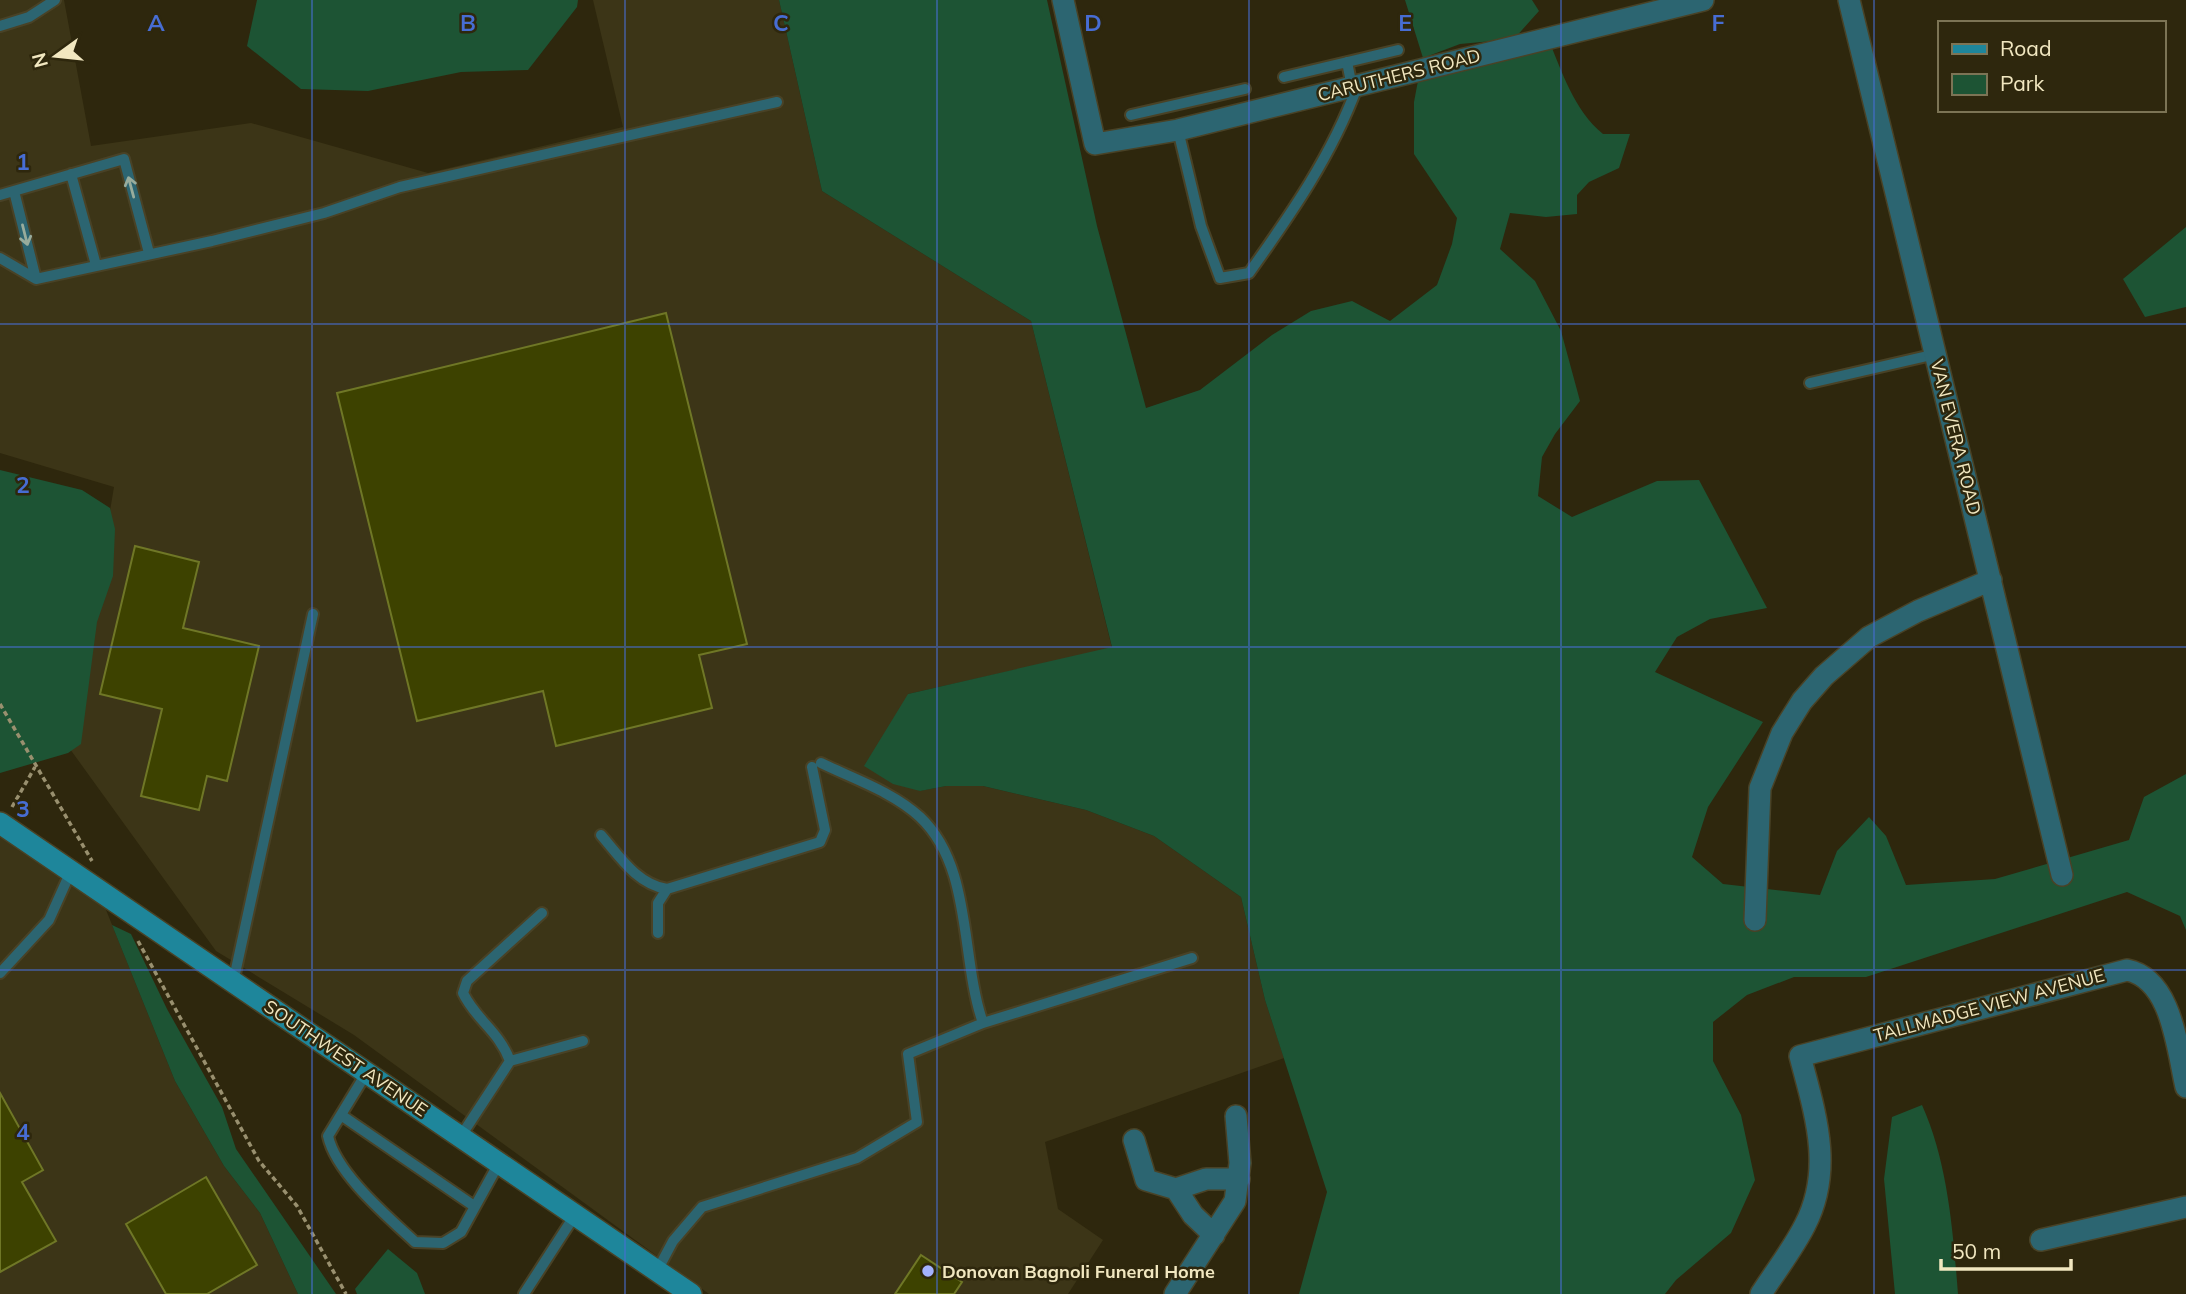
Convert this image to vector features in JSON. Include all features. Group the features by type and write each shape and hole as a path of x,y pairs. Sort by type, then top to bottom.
{"street":[{"name":"CARUTHERS ROAD","path":"1063,0 1095,144 1188,127 1703,0"},
{"name":"VAN EVERA ROAD","path":"1849,0 2062,875"},
{"path":"1755,919 1760,788 1782,733 1802,701 1831,668 1869,637 1918,611 1991,580"},
{"name":"SOUTHWEST AVENUE","path":"1,824 691,1294"},
{"name":"TALLMADGE VIEW AVENUE","path":"1760,1294 1805,1227 1819,1181 1822,1153 1818,1126 1800,1056 2127,970 2140,972 2158,988 2186,1087"},
{"path":"1175,1294 1235,1201 1239,1179 1236,1116"},
{"path":"1134,1140 1146,1180 1176,1189 1206,1179 1239,1179"},
{"path":"1176,1189 1193,1216 1214,1235"},
{"path":"2040,1240 2186,1207"}],"lane":[{"path":"0,26 29,17 55,0"},
{"path":"1284,77 1398,50"},
{"path":"1193,101 1188,127 1201,226 1220,278 1249,273 1288,218 1342,128 1355,86 1347,62"},
{"path":"1131,115 1245,89"},
{"path":"0,258 36,279 149,253 212,242 312,216 400,187 777,102"},
{"path":"0,195 124,159 149,253"},
{"path":"71,174 96,265"},
{"path":"14,191 36,279"},
{"path":"1810,383 1936,354"},
{"path":"233,983 313,614"},
{"path":"601,835 636,874 652,886 667,889 820,842 825,830 817,765 889,796 919,816 938,838 950,859 957,886 969,972 983,1023"},
{"path":"0,973 49,920 71,871"},
{"path":"658,933 658,902 667,889"},
{"path":"510,1060 503,1041 468,1004 463,993 467,981 542,914"},
{"path":"657,1271 673,1241 702,1207 857,1158 917,1122 908,1054 983,1023 1192,958"},
{"path":"461,1136 510,1060 583,1041"},
{"path":"367,1072 328,1136 332,1154 381,1210 415,1242 443,1243 461,1232 499,1163"},
{"path":"341,1115 474,1206"},
{"path":"524,1294 575,1215"}],"path":[{"path":"0,704 95,867"},
{"path":"1,824 35,767"},
{"path":"134,932 259,1161 297,1206 346,1294"}],"shaded area":[{"path":"0,0 64,0 91,146 251,123 428,173 623,127 593,0 779,0 822,191 1031,321 1112,648 908,694 919,791 946,786 983,786 1086,810 1154,836 1241,897 1265,1000 1284,1058 1045,1142 1058,1209 1103,1240 1068,1294 709,1294 354,1035 216,951 70,749 114,487 0,453"},
{"path":"0,823 98,890 175,1081 224,1166 260,1213 298,1294 0,1294"}],"green space":[{"path":"257,0 578,0 577,7 528,70 461,72 368,91 301,89 247,46"},
{"path":"779,0 1047,0 1097,226 1146,408 1200,390 1272,335 1311,311 1352,301 1390,321 1437,285 1452,244 1457,218 1414,154 1414,102 1420,70 1548,38 1570,90 1584,114 1603,134 1630,134 1619,168 1589,182 1577,195 1577,214 1546,217 1510,213 1500,249 1535,281 1561,331 1580,401 1555,434 1542,457 1538,496 1572,517 1657,481 1699,480 1767,608 1710,619 1677,637 1655,672 1763,722 1708,807 1692,857 1723,884 1820,895 1837,851 1869,817 1886,836 1906,885 1995,879 2129,840 2144,797 2186,774 2186,930 2180,916 2127,892 1866,977 1794,977 1747,995 1713,1022 1713,1061 1741,1115 1755,1180 1731,1233 1676,1280 1665,1294 1299,1294 1327,1192 1265,1000 1241,897 1154,836 1086,810 983,786 946,786 920,791 893,784 864,766 908,694 1112,647 1031,321 822,191"},
{"path":"1405,0 1532,0 1539,11 1514,39 1460,44 1423,58"},
{"path":"2186,227 2186,307 2145,317 2123,279"},
{"path":"0,470 82,490 110,508 115,529 113,576 97,622 81,744 68,753 0,773"},
{"path":"112,925 131,934 167,1009 222,1107 236,1149 336,1294 298,1294 260,1213 224,1166 175,1081"},
{"path":"1922,1105 1938,1150 1943,1174 1958,1294 1895,1294 1884,1179 1892,1117"},
{"path":"388,1249 417,1273 425,1294 357,1294 355,1289"}],"building":[{"path":"666,313 747,644 699,655 712,708 556,746 543,691 417,721 337,393"},
{"path":"135,546 199,562 183,628 259,646 227,781 207,776 199,810 141,796 162,709 100,694"},
{"path":"0,1093 43,1170 22,1182 56,1241 0,1272"},
{"path":"206,1177 257,1265 207,1294 166,1294 126,1224"},
{"name":"Donovan Bagnoli Funeral Home","path":"921,1255 962,1282 954,1294 895,1294"}],"place":[{"name":"Donovan Bagnoli Funeral Home","path":"928,1271"}]}
